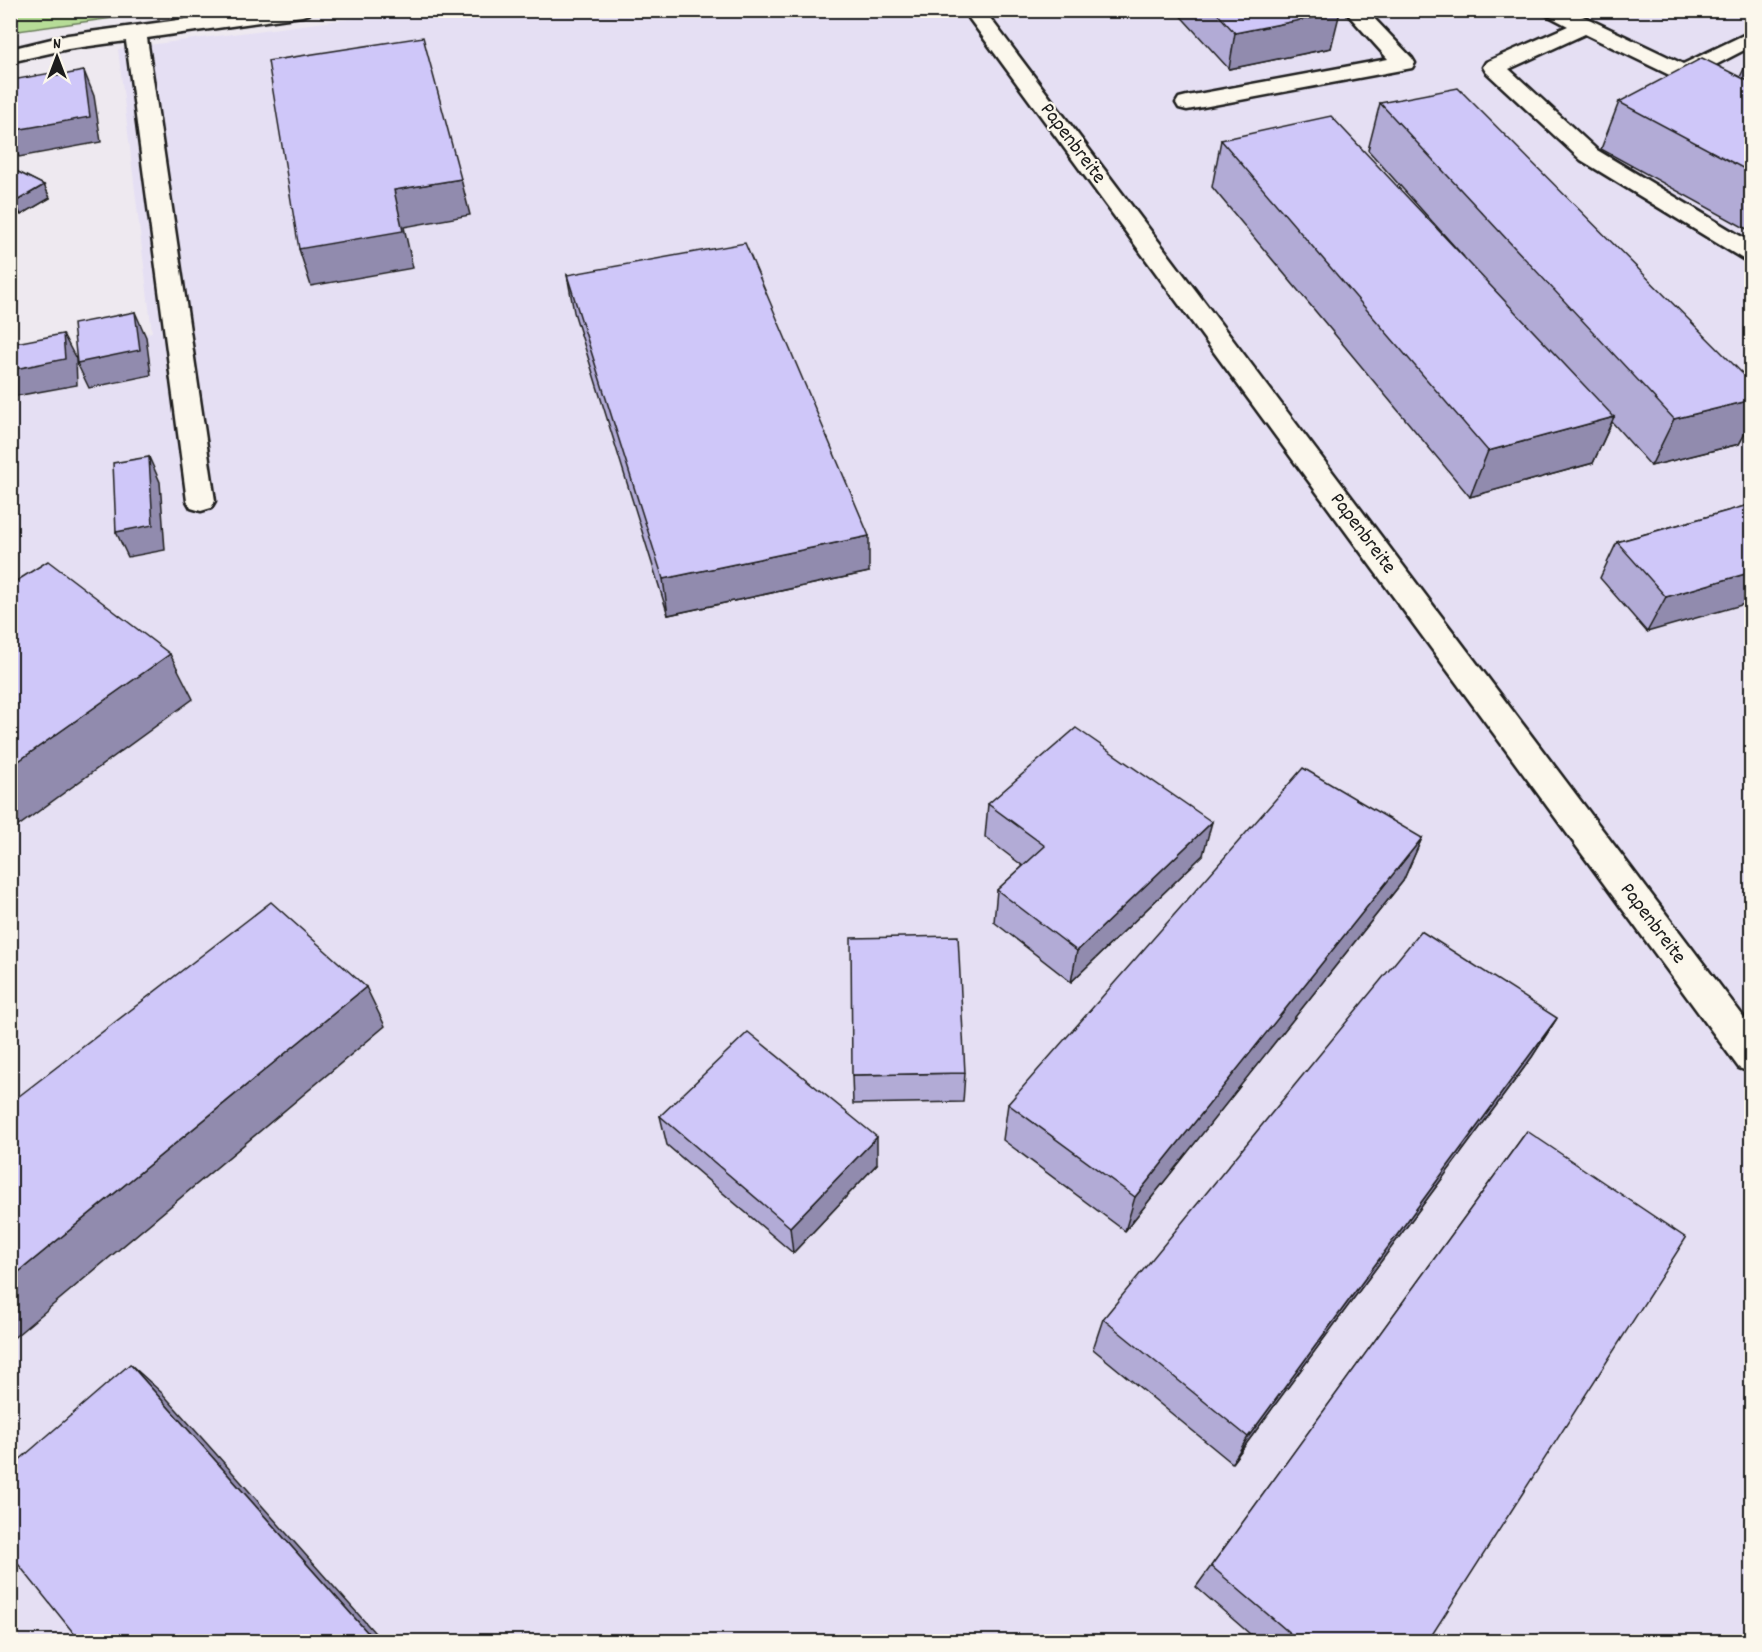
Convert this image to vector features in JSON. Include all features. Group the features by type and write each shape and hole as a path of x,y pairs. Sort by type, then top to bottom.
{"street":[{"path":"10,56 69,42 302,10"},
{"name":"Papenbreite","path":"973,10 1752,1057"},
{"path":"1187,104 1404,63 1354,10"},
{"path":"1552,10 1752,108"},
{"path":"1586,26 1494,67 1589,155 1752,254"},
{"path":"136,33 201,501"},
{"path":"1683,73 1752,37"}],"shaded area":[{"path":"417,10 1751,11 1751,1641 11,1641 10,362 152,332 118,49"}],"green space":[{"path":"11,10 163,10 163,11 11,32"}],"building":[{"path":"1214,10 1338,10 1340,12 1235,33"},
{"path":"423,37 461,179 394,190 403,231 299,249 268,61"},
{"path":"1702,58 1752,83 1752,173 1619,102"},
{"path":"84,71 90,117 10,131 10,101 14,101 12,80 51,73 52,77"},
{"path":"1458,88 1752,383 1752,400 1674,419 1380,103"},
{"path":"1331,116 1614,417 1488,451 1221,140"},
{"path":"10,168 44,185 15,202 10,200"},
{"path":"745,243 869,536 663,579 567,275"},
{"path":"135,312 140,350 77,363 73,324"},
{"path":"63,334 65,359 10,370 10,344"},
{"path":"149,457 153,525 116,532 113,463"},
{"path":"1752,504 1752,572 1666,597 1617,542"},
{"path":"48,561 170,654 10,767 10,585"},
{"path":"1076,728 1212,822 1077,951 997,890 1045,846 988,804"},
{"path":"1303,768 1422,838 1135,1197 1008,1104"},
{"path":"271,902 366,987 10,1279 10,1103"},
{"path":"1421,931 1557,1018 1248,1437 1103,1319"},
{"path":"958,936 965,1073 852,1075 851,938"},
{"path":"748,1032 877,1137 790,1227 660,1116"},
{"path":"1527,1131 1686,1238 1428,1641 1299,1641 1211,1566"},
{"path":"130,1364 375,1641 80,1641 10,1554 10,1468"}]}
